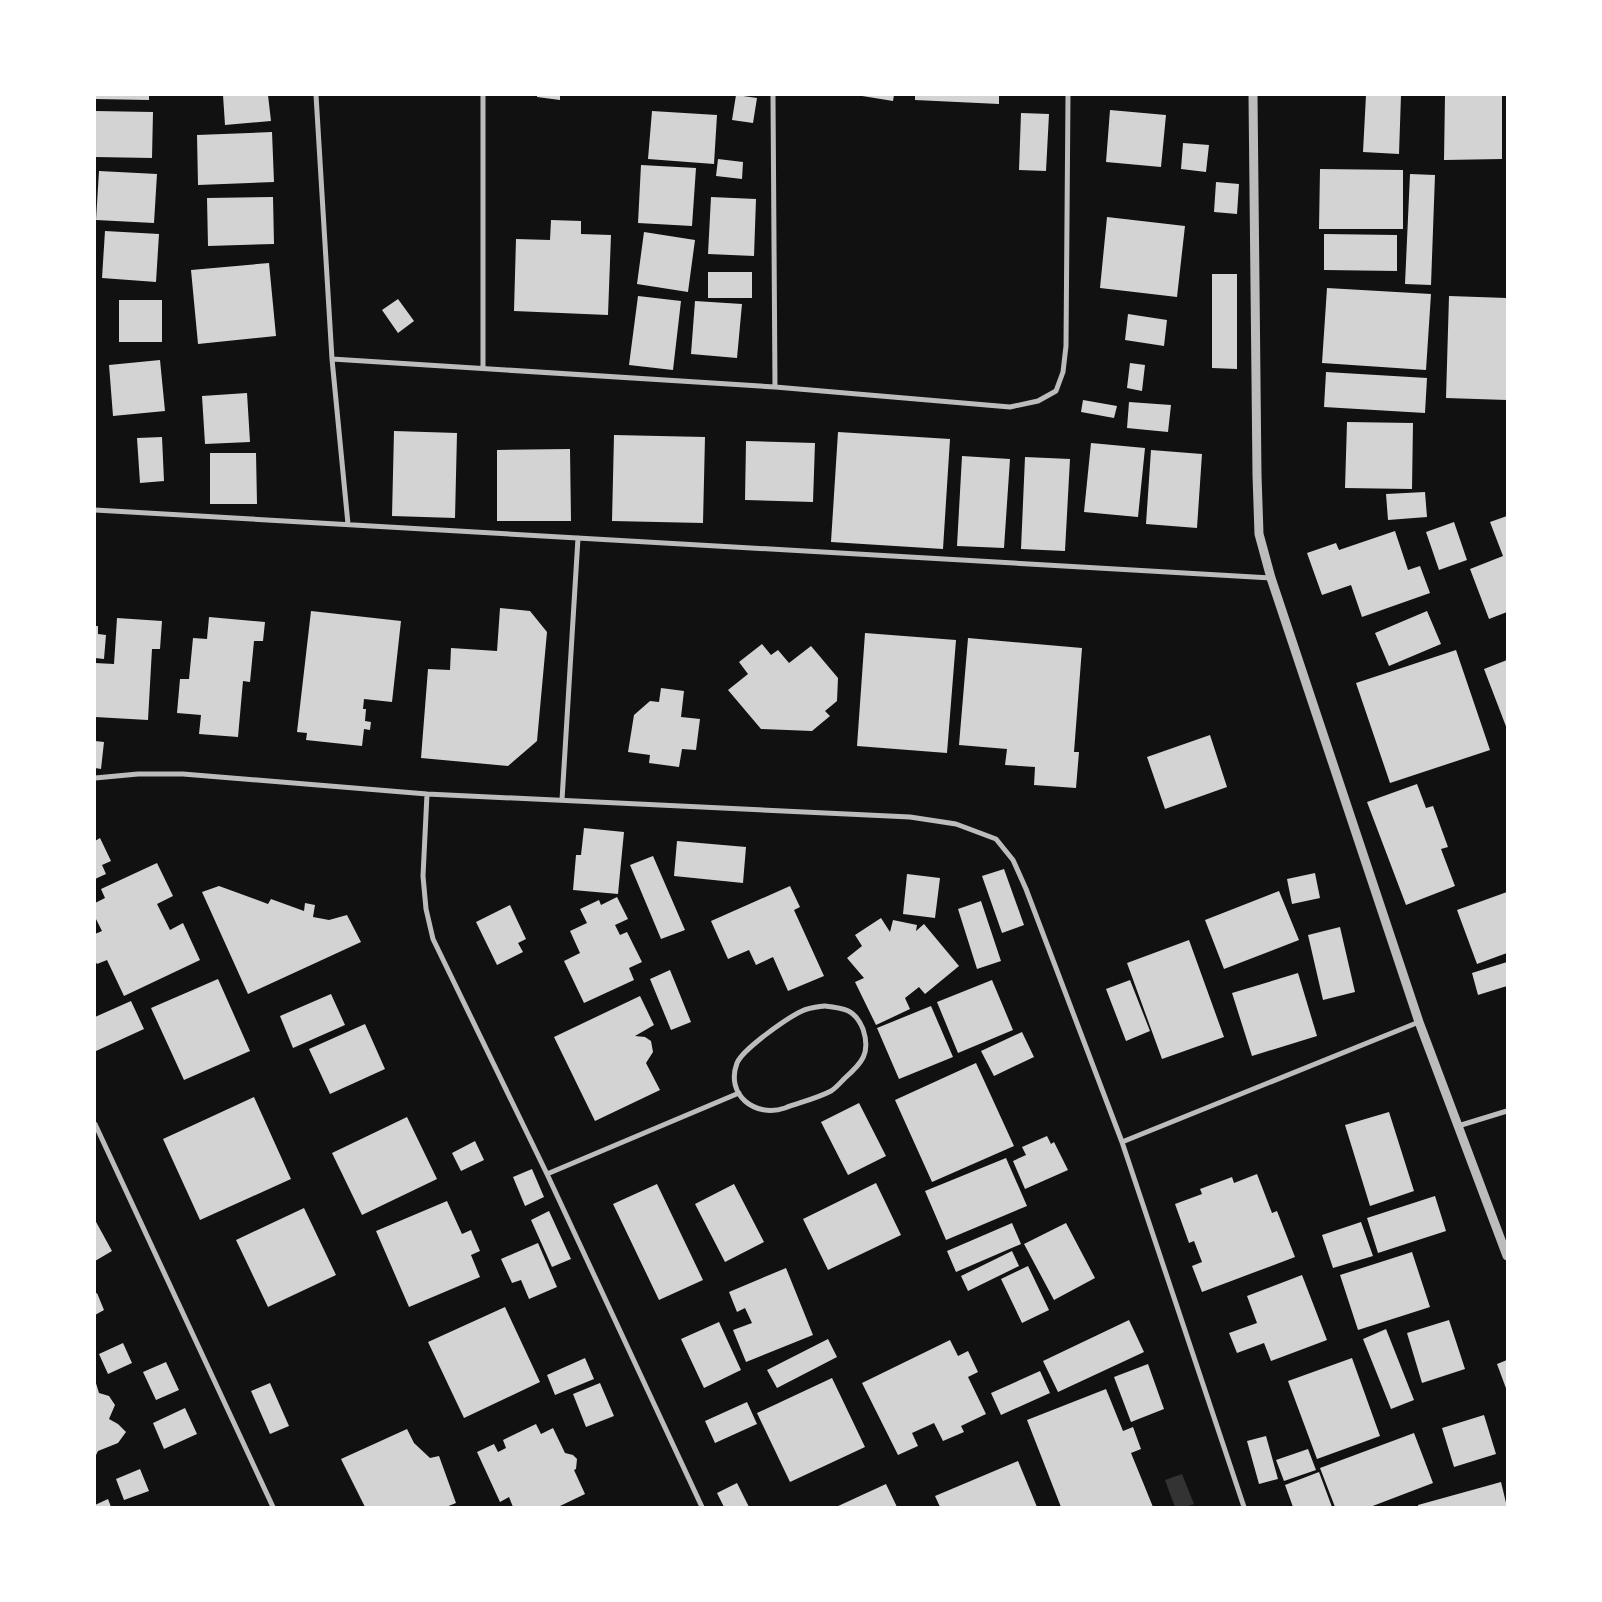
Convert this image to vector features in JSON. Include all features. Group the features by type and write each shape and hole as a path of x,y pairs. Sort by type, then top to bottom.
{"street":[{"path":"316,95 332,359 348,524"},
{"path":"483,95 483,368"},
{"path":"773,95 775,387"},
{"path":"332,359 775,387 1010,407 1038,401 1056,392 1063,372 1066,346 1068,95"},
{"path":"1253,95 1259,534 1271,578 1419,1022 1507,1256"},
{"path":"95,510 1271,578"},
{"path":"562,800 578,538"},
{"path":"95,778 138,774 183,774 427,794 910,817 956,824 996,839 1013,860 1026,889 1122,1142 1244,1507"},
{"path":"427,794 423,876 426,909 434,939 547,1174 702,1507"},
{"path":"824,1006 844,1008 862,1026 866,1039 866,1052 861,1064 831,1090 775,1111 764,1111 754,1108 745,1102 739,1093 735,1083 735,1073 737,1062 744,1053 786,1020 804,1010 824,1006"},
{"path":"1122,1142 1419,1022"},
{"path":"547,1174 739,1093"},
{"path":"1458,1126 1507,1111"},
{"path":"95,1124 273,1507"}],"shaded area":[{"path":"1182,1474 1194,1504 1186,1507 1175,1507 1165,1480"}],"building":[{"path":"95,95 149,95 149,100 95,99"},
{"path":"223,95 268,95 271,121 225,125"},
{"path":"537,95 560,95 560,100 537,97"},
{"path":"736,95 757,98 753,123 732,120"},
{"path":"856,95 894,95 893,101"},
{"path":"915,95 999,95 999,104 915,100"},
{"path":"1366,95 1401,95 1399,154 1363,152"},
{"path":"1445,95 1502,95 1502,159 1444,160"},
{"path":"1110,110 1166,115 1161,167 1106,162"},
{"path":"95,111 153,112 152,158 95,157"},
{"path":"652,111 717,115 714,164 648,159"},
{"path":"1021,113 1049,114 1046,171 1019,170"},
{"path":"272,132 274,182 198,185 197,135"},
{"path":"1183,143 1209,145 1206,172 1181,169"},
{"path":"718,159 743,162 742,179 716,176"},
{"path":"641,165 696,168 692,226 638,223"},
{"path":"1320,169 1403,170 1403,229 1319,229"},
{"path":"99,171 157,174 154,223 96,220"},
{"path":"1410,174 1435,175 1431,285 1405,284"},
{"path":"1216,182 1239,184 1237,214 1214,212"},
{"path":"273,197 274,244 208,246 207,198"},
{"path":"711,197 756,199 754,256 708,254"},
{"path":"1107,217 1185,226 1177,297 1100,288"},
{"path":"551,220 581,221 581,234 611,235 608,315 514,311 516,239 550,240"},
{"path":"105,231 159,234 156,282 102,278"},
{"path":"644,232 695,240 688,292 637,284"},
{"path":"1324,234 1397,235 1397,271 1324,270"},
{"path":"269,263 276,336 198,344 191,270"},
{"path":"708,272 752,272 752,298 708,298"},
{"path":"1212,274 1237,274 1237,369 1212,368"},
{"path":"1327,288 1431,294 1426,370 1322,363"},
{"path":"638,296 681,301 673,370 629,365"},
{"path":"1449,296 1507,298 1507,400 1446,398"},
{"path":"398,299 414,321 398,333 382,310"},
{"path":"119,300 162,300 162,342 119,342"},
{"path":"695,301 742,304 737,358 691,354"},
{"path":"1128,314 1167,320 1164,346 1125,340"},
{"path":"160,360 165,411 113,416 109,365"},
{"path":"1130,363 1145,365 1142,391 1127,388"},
{"path":"1326,372 1427,378 1425,413 1324,407"},
{"path":"247,393 250,442 205,444 202,396"},
{"path":"1083,400 1117,406 1114,418 1081,412"},
{"path":"1129,402 1171,405 1168,432 1127,428"},
{"path":"1347,422 1413,423 1412,489 1345,488"},
{"path":"394,431 457,433 455,518 392,516"},
{"path":"838,432 950,439 943,549 831,542"},
{"path":"614,435 705,437 703,523 612,521"},
{"path":"162,437 164,481 140,483 137,438"},
{"path":"746,441 815,443 813,502 745,500"},
{"path":"1091,443 1145,448 1138,517 1084,512"},
{"path":"570,449 571,521 497,521 497,450"},
{"path":"1151,450 1202,454 1197,528 1146,524"},
{"path":"210,453 256,453 257,504 210,504"},
{"path":"962,456 1010,459 1004,548 957,546"},
{"path":"1025,457 1070,459 1065,551 1021,549"},
{"path":"1425,492 1427,517 1388,520 1386,494"},
{"path":"1507,516 1507,612 1489,619 1470,569 1503,556 1490,522"},
{"path":"1454,522 1467,560 1439,570 1426,532"},
{"path":"1395,531 1408,570 1420,566 1430,593 1362,617 1351,585 1322,595 1307,553 1336,543 1339,550"},
{"path":"500,608 530,611 547,632 537,741 508,766 421,758 428,669 450,670 451,648 497,651"},
{"path":"311,611 401,621 392,702 364,699 363,709 366,709 365,721 371,722 370,730 364,729 362,746 306,740 307,733 297,732"},
{"path":"1427,611 1441,644 1389,666 1375,633"},
{"path":"209,617 265,622 263,641 254,641 250,682 243,681 238,737 199,734 201,715 177,713 180,679 189,679 193,638 207,639"},
{"path":"117,618 162,621 160,649 152,649 148,720 95,717 95,663 114,664"},
{"path":"95,626 98,626 98,634 106,635 104,659 95,658"},
{"path":"865,633 956,640 947,753 857,746"},
{"path":"968,638 1082,648 1074,752 1079,752 1076,788 1034,785 1035,767 1005,765 1007,749 959,745"},
{"path":"762,644 771,655 778,650 789,663 811,646 838,678 837,701 825,711 830,716 812,731 761,729 728,690 748,674 739,662"},
{"path":"1456,650 1490,750 1390,783 1356,683"},
{"path":"1507,660 1507,729 1484,669"},
{"path":"661,688 684,691 681,717 700,719 696,750 682,749 679,767 649,763 650,755 628,752 634,715 650,701 659,702"},
{"path":"1210,735 1227,787 1165,809 1147,757"},
{"path":"95,741 104,742 101,769 95,768"},
{"path":"1417,784 1426,808 1433,806 1448,847 1441,849 1455,886 1406,905 1367,802"},
{"path":"584,828 624,832 618,894 573,890 576,855 581,855"},
{"path":"100,838 111,861 102,865 106,874 95,879 95,841"},
{"path":"677,841 746,847 743,883 674,876"},
{"path":"653,856 685,930 661,939 630,865"},
{"path":"157,863 173,896 157,904 170,930 183,923 200,960 124,996 107,960 97,964 95,961 95,934 102,931 95,917 95,903 105,898 101,889"},
{"path":"1004,869 1024,925 1002,933 982,876"},
{"path":"1315,873 1320,898 1292,904 1287,879"},
{"path":"907,874 940,878 935,918 903,914"},
{"path":"219,886 268,904 271,899 304,911 305,903 315,905 313,917 329,920 347,915 361,942 248,994 202,892"},
{"path":"790,886 800,907 794,910 824,976 788,991 773,957 756,965 749,950 728,959 711,921"},
{"path":"1279,891 1299,940 1224,969 1205,920"},
{"path":"1507,892 1507,953 1477,964 1457,910"},
{"path":"617,897 628,919 615,925 620,935 627,932 642,962 629,968 634,980 584,1003 564,961 580,953 570,931 587,923 580,909 599,900 601,905"},
{"path":"981,901 1001,961 977,969 958,909"},
{"path":"510,905 526,939 518,943 523,952 497,965 476,922"},
{"path":"881,918 890,932 893,920 917,925 916,931 924,924 959,966 925,994 919,987 905,998 910,1009 876,1025 855,982 864,978 847,958 862,946 855,935"},
{"path":"1340,927 1355,992 1323,1000 1308,935"},
{"path":"1189,940 1224,1037 1162,1059 1127,963"},
{"path":"1507,962 1507,986 1478,995 1472,973"},
{"path":"670,970 691,1022 671,1030 650,979"},
{"path":"1298,973 1317,1036 1252,1056 1232,993"},
{"path":"218,979 250,1051 184,1080 151,1008"},
{"path":"992,980 1013,1030 958,1053 937,1002"},
{"path":"1130,980 1150,1031 1126,1041 1106,989"},
{"path":"331,994 345,1025 293,1048 280,1016"},
{"path":"640,996 654,1025 635,1036 645,1037 651,1041 653,1052 646,1063 660,1090 595,1121 554,1037"},
{"path":"131,1001 144,1029 96,1051 95,1017"},
{"path":"931,1006 953,1057 899,1079 877,1028"},
{"path":"365,1024 385,1069 330,1094 309,1049"},
{"path":"1022,1032 1034,1057 994,1076 981,1051"},
{"path":"976,1063 1014,1146 932,1182 895,1100"},
{"path":"254,1097 291,1179 200,1220 163,1139"},
{"path":"859,1103 886,1156 848,1175 821,1122"},
{"path":"1389,1112 1414,1191 1370,1206 1345,1125"},
{"path":"407,1117 437,1179 362,1215 332,1153"},
{"path":"1047,1136 1051,1144 1054,1142 1068,1170 1025,1189 1013,1161 1026,1155 1022,1147"},
{"path":"475,1141 484,1160 461,1171 452,1153"},
{"path":"1006,1158 1027,1206 946,1240 925,1191"},
{"path":"532,1169 544,1197 525,1206 513,1177"},
{"path":"1257,1174 1272,1213 1277,1211 1295,1257 1202,1292 1192,1266 1202,1262 1194,1241 1189,1243 1175,1204 1202,1194 1200,1189 1232,1177 1234,1183"},
{"path":"876,1183 901,1235 828,1270 803,1219"},
{"path":"657,1184 703,1280 659,1300 613,1204"},
{"path":"734,1184 764,1242 725,1262 695,1204"},
{"path":"1435,1196 1446,1231 1378,1253 1367,1218"},
{"path":"447,1201 462,1234 471,1230 480,1251 471,1255 480,1277 409,1307 376,1231"},
{"path":"304,1208 336,1275 268,1307 236,1240"},
{"path":"549,1211 571,1259 552,1267 531,1220"},
{"path":"95,1220 112,1251 95,1261"},
{"path":"1361,1222 1373,1256 1333,1268 1322,1235"},
{"path":"1012,1223 1021,1244 956,1272 947,1251"},
{"path":"1066,1223 1095,1278 1054,1300 1024,1244"},
{"path":"538,1243 557,1287 529,1299 521,1280 512,1283 501,1259"},
{"path":"1012,1251 1019,1266 968,1291 961,1276"},
{"path":"1412,1252 1430,1307 1358,1330 1340,1275"},
{"path":"1028,1266 1049,1310 1022,1323 1001,1279"},
{"path":"786,1268 813,1335 746,1362 733,1330 752,1323 745,1308 737,1312 729,1292"},
{"path":"1302,1275 1327,1340 1271,1361 1264,1343 1237,1353 1229,1333 1257,1323 1247,1296"},
{"path":"97,1293 104,1310 95,1315 95,1294"},
{"path":"505,1307 540,1382 464,1418 428,1342"},
{"path":"1129,1320 1144,1352 1058,1392 1043,1361"},
{"path":"1449,1320 1465,1369 1422,1383 1407,1333"},
{"path":"719,1322 741,1370 704,1388 681,1339"},
{"path":"1386,1329 1414,1400 1391,1409 1363,1339"},
{"path":"828,1339 837,1357 777,1388 767,1370"},
{"path":"950,1340 958,1356 968,1351 978,1372 968,1377 986,1414 961,1426 964,1432 943,1441 934,1423 912,1433 918,1446 898,1455 862,1383"},
{"path":"123,1343 132,1363 108,1374 99,1354"},
{"path":"585,1358 594,1379 555,1395 547,1375"},
{"path":"1352,1358 1380,1436 1317,1459 1288,1381"},
{"path":"1507,1360 1507,1391 1497,1364"},
{"path":"166,1362 179,1390 156,1400 143,1372"},
{"path":"1148,1364 1164,1409 1131,1422 1114,1377"},
{"path":"1040,1371 1050,1393 1001,1415 991,1393"},
{"path":"832,1378 865,1447 790,1482 757,1413"},
{"path":"95,1380 99,1393 109,1396 115,1405 109,1419 126,1432 118,1443 98,1451 95,1457"},
{"path":"270,1383 289,1426 270,1434 251,1391"},
{"path":"600,1383 614,1416 586,1427 573,1394"},
{"path":"1106,1389 1123,1431 1133,1427 1141,1449 1131,1453 1153,1507 1061,1507 1027,1420"},
{"path":"747,1402 757,1424 715,1443 705,1421"},
{"path":"185,1408 197,1434 164,1449 153,1423"},
{"path":"1484,1415 1496,1454 1454,1467 1442,1428"},
{"path":"536,1424 541,1434 553,1428 565,1453 573,1455 577,1459 576,1469 574,1470 585,1494 561,1507 513,1507 509,1497 500,1502 477,1452 494,1444 498,1452 506,1448 503,1440"},
{"path":"407,1429 414,1443 430,1458 439,1456 456,1503 446,1507 365,1507 341,1459"},
{"path":"1414,1433 1433,1483 1370,1507 1335,1507 1320,1468"},
{"path":"1266,1436 1278,1479 1259,1484 1247,1441"},
{"path":"1308,1449 1316,1470 1284,1481 1276,1460"},
{"path":"1018,1461 1037,1507 940,1507 935,1496"},
{"path":"140,1469 149,1491 124,1500 116,1479"},
{"path":"1319,1472 1332,1507 1293,1507 1285,1485"},
{"path":"1501,1482 1507,1507 1418,1507 1418,1505"},
{"path":"737,1483 749,1507 724,1507 717,1493"},
{"path":"886,1484 897,1507 836,1507"},
{"path":"108,1499 111,1507 95,1507 95,1505"}]}
